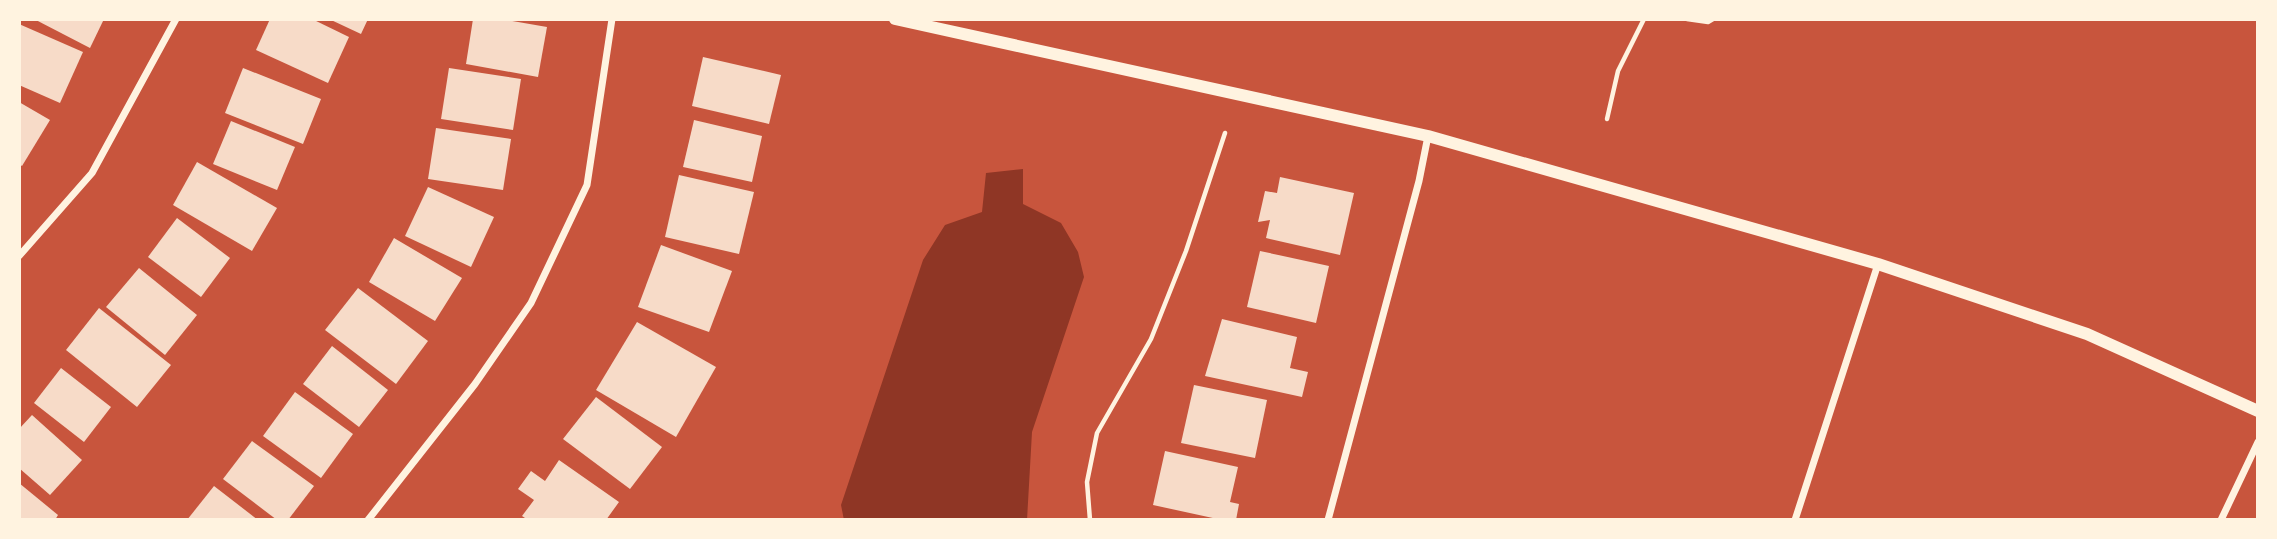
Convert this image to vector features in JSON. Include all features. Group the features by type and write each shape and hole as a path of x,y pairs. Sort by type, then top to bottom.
{"street":[{"path":"19,256 92,173 177,19"},
{"path":"368,520 475,384 531,303 587,186 612,19"},
{"path":"895,19 1427,136 1878,264 2087,334 2258,411"},
{"path":"1328,520 1419,181 1427,136"},
{"path":"1795,520 1878,264"},
{"path":"2221,520 2258,442"}],"path":[{"path":"1607,119 1618,71 1644,19"},
{"path":"1688,19 1709,22 1713,19"},
{"path":"1090,520 1087,482 1097,433 1151,339 1186,251 1225,133"}],"shaded area":[{"path":"1023,169 1023,204 1061,223 1078,252 1084,277 1032,432 1027,520 844,520 841,505 923,260 945,225 982,212 986,173"}],"building":[{"path":"34,19 104,19 90,48"},
{"path":"270,19 312,19 349,37 328,83 256,50"},
{"path":"329,19 368,19 361,34"},
{"path":"473,19 500,19 547,27 538,77 466,64"},
{"path":"19,24 83,52 60,103 19,85"},
{"path":"703,57 781,75 769,124 692,106"},
{"path":"243,68 321,99 303,144 225,113"},
{"path":"449,68 521,79 513,130 441,119"},
{"path":"19,102 50,120 22,166 19,164"},
{"path":"694,120 762,136 752,182 683,167"},
{"path":"231,121 295,147 277,190 213,164"},
{"path":"436,128 511,139 503,190 428,179"},
{"path":"197,162 277,208 252,251 173,205"},
{"path":"679,175 754,192 739,254 665,237"},
{"path":"1280,177 1354,193 1340,255 1266,238 1270,220 1258,222 1265,191 1277,193"},
{"path":"428,187 494,217 471,267 405,236"},
{"path":"177,218 230,258 201,297 148,257"},
{"path":"394,238 462,278 435,321 369,282"},
{"path":"661,245 732,271 709,332 638,307"},
{"path":"1260,251 1329,266 1316,323 1247,307"},
{"path":"139,268 197,315 165,355 106,307"},
{"path":"358,288 428,341 396,384 325,330"},
{"path":"99,308 171,365 137,407 66,350"},
{"path":"1222,319 1297,337 1290,368 1308,372 1302,397 1205,376"},
{"path":"637,322 716,367 676,437 596,390"},
{"path":"332,346 388,390 359,427 303,384"},
{"path":"61,368 111,407 84,442 34,403"},
{"path":"1194,385 1267,400 1255,458 1181,443"},
{"path":"295,392 353,434 321,478 263,436"},
{"path":"596,397 662,447 630,489 563,439"},
{"path":"32,415 82,460 50,495 19,468 19,429"},
{"path":"252,441 314,486 288,520 277,520 223,479"},
{"path":"1165,451 1238,467 1230,502 1239,504 1236,520 1222,520 1153,505"},
{"path":"559,460 619,502 606,520 528,520 522,516 534,500 518,489 531,471 545,481"},
{"path":"19,483 58,515 55,520 19,520"},
{"path":"214,486 258,520 187,520"}]}
